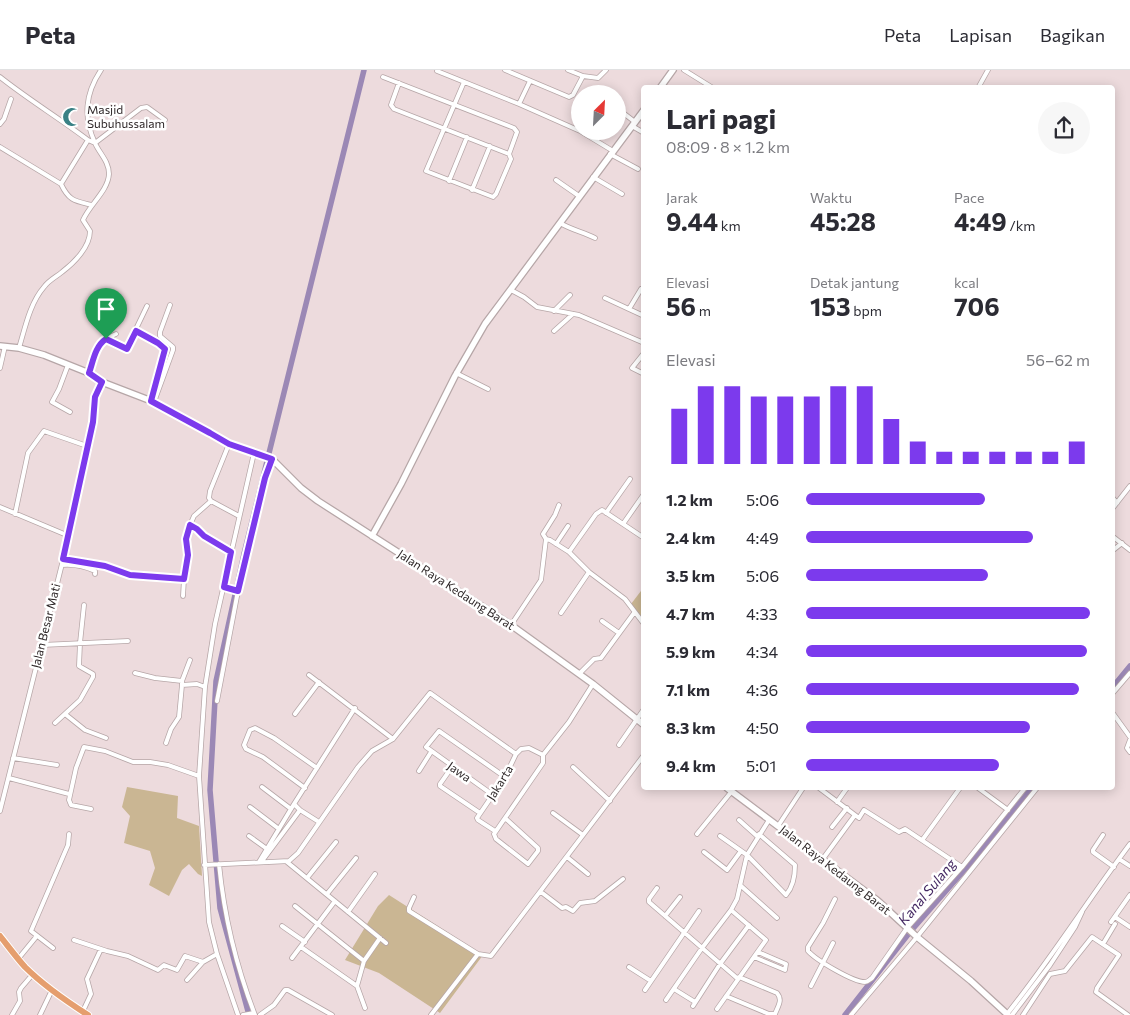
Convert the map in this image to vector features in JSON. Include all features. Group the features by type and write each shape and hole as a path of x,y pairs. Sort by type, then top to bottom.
{"main road":[{"path":"0,936 33,974 52,990 86,1013"}],"street":[{"path":"19,348 35,300 43,288 63,272 82,252 87,243 90,231 83,220 88,210 103,191 109,173 105,160 95,143 86,104 100,70"},
{"path":"437,70 571,127"},
{"path":"505,70 571,97 574,95 583,76"},
{"path":"568,70 583,76 598,78 606,70"},
{"path":"662,85 673,70"},
{"path":"684,70 708,85"},
{"path":"980,85 988,70"},
{"path":"383,76 454,106 514,128 517,132 509,154 511,159 495,195 492,197 426,171 444,128 454,106 464,82"},
{"path":"0,77 37,105 95,143"},
{"path":"519,104 530,81"},
{"path":"399,83 392,105 393,108 509,154"},
{"path":"0,124 11,99"},
{"path":"95,143 144,106 165,120"},
{"path":"372,536 456,373 485,324 641,114"},
{"path":"626,117 641,131"},
{"path":"449,181 467,138"},
{"path":"61,184 88,140"},
{"path":"593,140 638,169"},
{"path":"472,190 490,146"},
{"path":"0,147 61,184 66,194 71,198 92,205"},
{"path":"593,178 622,194"},
{"path":"556,180 579,196"},
{"path":"560,223 577,232 585,232 595,238"},
{"path":"629,309 641,289"},
{"path":"510,290 537,307 588,318 641,342"},
{"path":"554,311 570,295"},
{"path":"605,298 641,315"},
{"path":"152,402 173,350 173,347 160,336 170,305"},
{"path":"106,339 127,349 147,306"},
{"path":"554,331 573,314"},
{"path":"136,331 165,349 152,402"},
{"path":"89,373 98,346 116,334"},
{"path":"0,368 3,346 19,348 89,373 102,382 152,402 229,444 270,458 238,590 217,701"},
{"path":"641,358 632,368 641,372"},
{"path":"68,365 52,402 70,412"},
{"path":"456,373 488,389"},
{"name":"Jalan Besar Mati","path":"0,810 69,536 93,422 95,397 102,382"},
{"path":"15,514 28,453 44,431 87,446"},
{"path":"229,444 209,498 211,501 239,516"},
{"path":"238,1015 217,954 209,922 199,776 205,687 215,624 225,588 239,516 256,454"},
{"name":"Jalan Raya Kedaung Barat","path":"270,458 301,488 318,501 511,625 593,684 641,722"},
{"path":"606,513 630,480"},
{"path":"1115,501 1117,504 1130,486"},
{"path":"623,524 641,498"},
{"path":"183,596 188,555 186,539 190,525 194,516 211,501"},
{"path":"511,625 541,580 546,539 543,534 555,515 558,505"},
{"path":"0,507 69,536"},
{"path":"569,552 596,514 602,510 641,536"},
{"path":"190,525 231,552"},
{"path":"556,544 568,526"},
{"path":"1115,538 1130,550"},
{"path":"546,539 569,552 589,572 625,599 641,621"},
{"path":"1115,549 1122,544"},
{"path":"63,559 105,566 130,575 184,579"},
{"path":"62,565 74,564 95,571 95,574"},
{"path":"561,613 589,572"},
{"path":"225,588 238,590"},
{"path":"55,722 80,700 93,677 93,674 79,666 84,605"},
{"path":"579,674 594,659 601,658 634,613"},
{"path":"602,621 619,633"},
{"path":"42,645 128,641"},
{"path":"166,743 171,729 179,717 182,683 190,660"},
{"path":"135,673 205,687"},
{"path":"1115,690 1130,673"},
{"path":"309,675 393,739"},
{"path":"295,714 319,682"},
{"name":"Jakarta","path":"505,818 538,848 538,851 528,864 496,839 495,831 543,763 543,755 569,722 593,684"},
{"path":"287,862 298,853 358,767 372,751 393,739 430,693 516,754"},
{"path":"261,861 354,708"},
{"path":"619,745 641,713"},
{"path":"65,714 85,730 106,738"},
{"path":"1115,716 1130,739 1127,748 1130,752"},
{"path":"305,788 263,758 246,749 244,745 250,730 255,728 274,738 316,768"},
{"name":"Jawa","path":"493,795 426,748 438,731 505,777"},
{"path":"92,809 71,805 69,794 84,747 105,751 133,762 168,764 199,776"},
{"name":"Jakarta","path":"495,831 478,820 478,818 505,777 516,754 521,749 529,748 543,755"},
{"path":"419,772 431,752"},
{"path":"13,758 57,765"},
{"path":"414,897 408,908 409,911 478,954 491,956 641,759"},
{"path":"452,767 440,785 480,813"},
{"path":"573,767 610,801"},
{"path":"9,778 69,794"},
{"path":"262,786 291,809"},
{"path":"697,834 729,790"},
{"name":"Jalan Raya Kedaung Barat","path":"731,790 878,901 918,938 972,981 1006,1014"},
{"path":"778,826 802,790"},
{"path":"822,790 860,818 864,810 899,832 905,829 923,839 962,867"},
{"path":"838,802 845,790"},
{"path":"923,839 959,790"},
{"path":"981,790 1008,810"},
{"path":"835,899 808,947 811,954 823,962 851,977 864,982 869,981 1023,790"},
{"path":"851,1015 918,938 1035,790"},
{"path":"294,804 319,822"},
{"path":"250,807 279,829"},
{"path":"832,827 847,808"},
{"path":"261,861 300,810"},
{"path":"553,813 583,836"},
{"path":"822,860 855,815"},
{"path":"720,836 747,855 786,895 790,890 795,871 794,865 739,820"},
{"path":"666,1000 731,910 736,899 747,855 769,820"},
{"path":"53,948 31,931 68,845 69,834"},
{"path":"1103,835 1092,850 1114,867"},
{"path":"249,836 267,849"},
{"path":"307,878 336,842"},
{"path":"1006,1014 1015,1007 1075,927 1082,912 1130,844"},
{"path":"704,852 727,870 741,851"},
{"path":"567,856 588,874"},
{"path":"327,894 356,858"},
{"path":"1119,859 1130,866"},
{"path":"206,865 261,861 287,862 386,943"},
{"path":"218,864 229,932 253,1014 243,1015"},
{"path":"348,912 375,874"},
{"path":"541,892 562,908 566,907 573,910 580,903 595,901 622,880"},
{"path":"740,885 778,918"},
{"path":"657,888 649,902 720,964 739,978 777,993 780,997 780,1002 775,1014 769,1014 726,996"},
{"path":"1103,944 1115,917 1130,896"},
{"path":"665,916 680,897"},
{"path":"292,958 335,901"},
{"path":"295,906 364,961"},
{"path":"717,1009 766,940 731,910"},
{"path":"645,990 699,911"},
{"path":"1115,917 1130,927"},
{"path":"674,989 694,1004 720,964 749,925"},
{"path":"282,926 305,942"},
{"path":"18,959 36,936"},
{"path":"1023,1015 1050,974 1065,971 1092,937 1119,955 1096,992 1128,1015"},
{"path":"357,986 364,961 380,938"},
{"path":"74,940 101,950 128,956 158,970 164,965 177,970 185,956 203,962"},
{"path":"811,986 833,943"},
{"path":"301,947 357,986 365,1008"},
{"path":"86,1013 91,994 87,979 101,950"},
{"path":"754,958 785,970 786,964 758,952"},
{"path":"187,980 203,962 217,954"},
{"path":"431,1015 478,954"},
{"path":"629,967 651,981"},
{"path":"12,1015 20,1001 19,992 21,988 33,974"},
{"path":"40,1015 52,990"},
{"path":"260,1015 267,1011 286,990 332,1015"}],"shaded area":[{"path":"641,591 641,617 631,604"},
{"path":"127,787 178,796 177,818 199,826 202,876 189,864 182,870 169,896 149,885 155,868 150,851 124,843 130,816 122,807"},
{"path":"389,895 483,955 440,1013 379,973 345,960 378,906"}],"waterway":[{"path":"249,1015 220,908 210,790 216,681 244,554 364,70"},
{"name":"Kanal Sulang","path":"1115,684 1130,666"},
{"name":"Kanal Sulang","path":"845,1015 910,932 974,859 1030,790"}],"place":[{"name":"Masjid Subuhussalam","path":"72,117"}],"route":[{"path":"136,331 164,347 164,354 151,401 229,444 272,459 265,478 238,591 224,587 231,552 190,525 186,539 188,555 184,579 130,575 105,566 63,559 93,422 95,397 102,382 89,373 98,346 106,339 127,349 136,331"}]}
